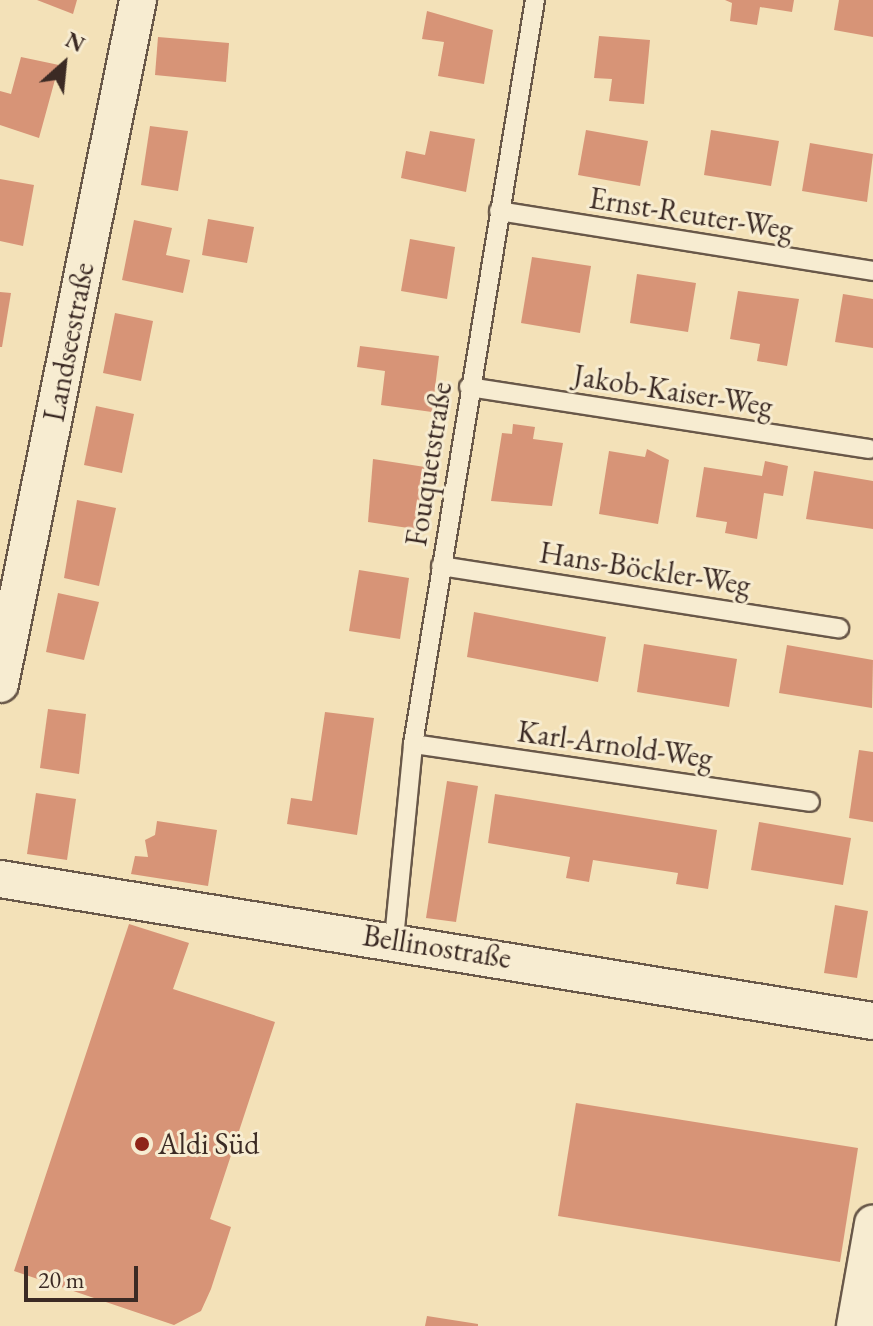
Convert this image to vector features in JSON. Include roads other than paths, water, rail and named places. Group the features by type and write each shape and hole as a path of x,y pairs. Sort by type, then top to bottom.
{"street":[{"name":"Landseestraße","path":"0,684 138,0"},
{"name":"Bellinostraße","path":"0,879 394,939 873,1021"},
{"path":"855,1326 873,1224"}],"lane":[{"name":"Fouquetstraße","path":"394,939 413,744 469,387 535,0"},
{"name":"Ernst-Reuter-Weg","path":"499,211 873,271"},
{"name":"Jakob-Kaiser-Weg","path":"469,387 869,449"},
{"name":"Hans-Böckler-Weg","path":"441,566 839,628"},
{"name":"Karl-Arnold-Weg","path":"413,744 810,802"}],"place":[{"name":"Aldi Süd","path":"142,1144"}]}
